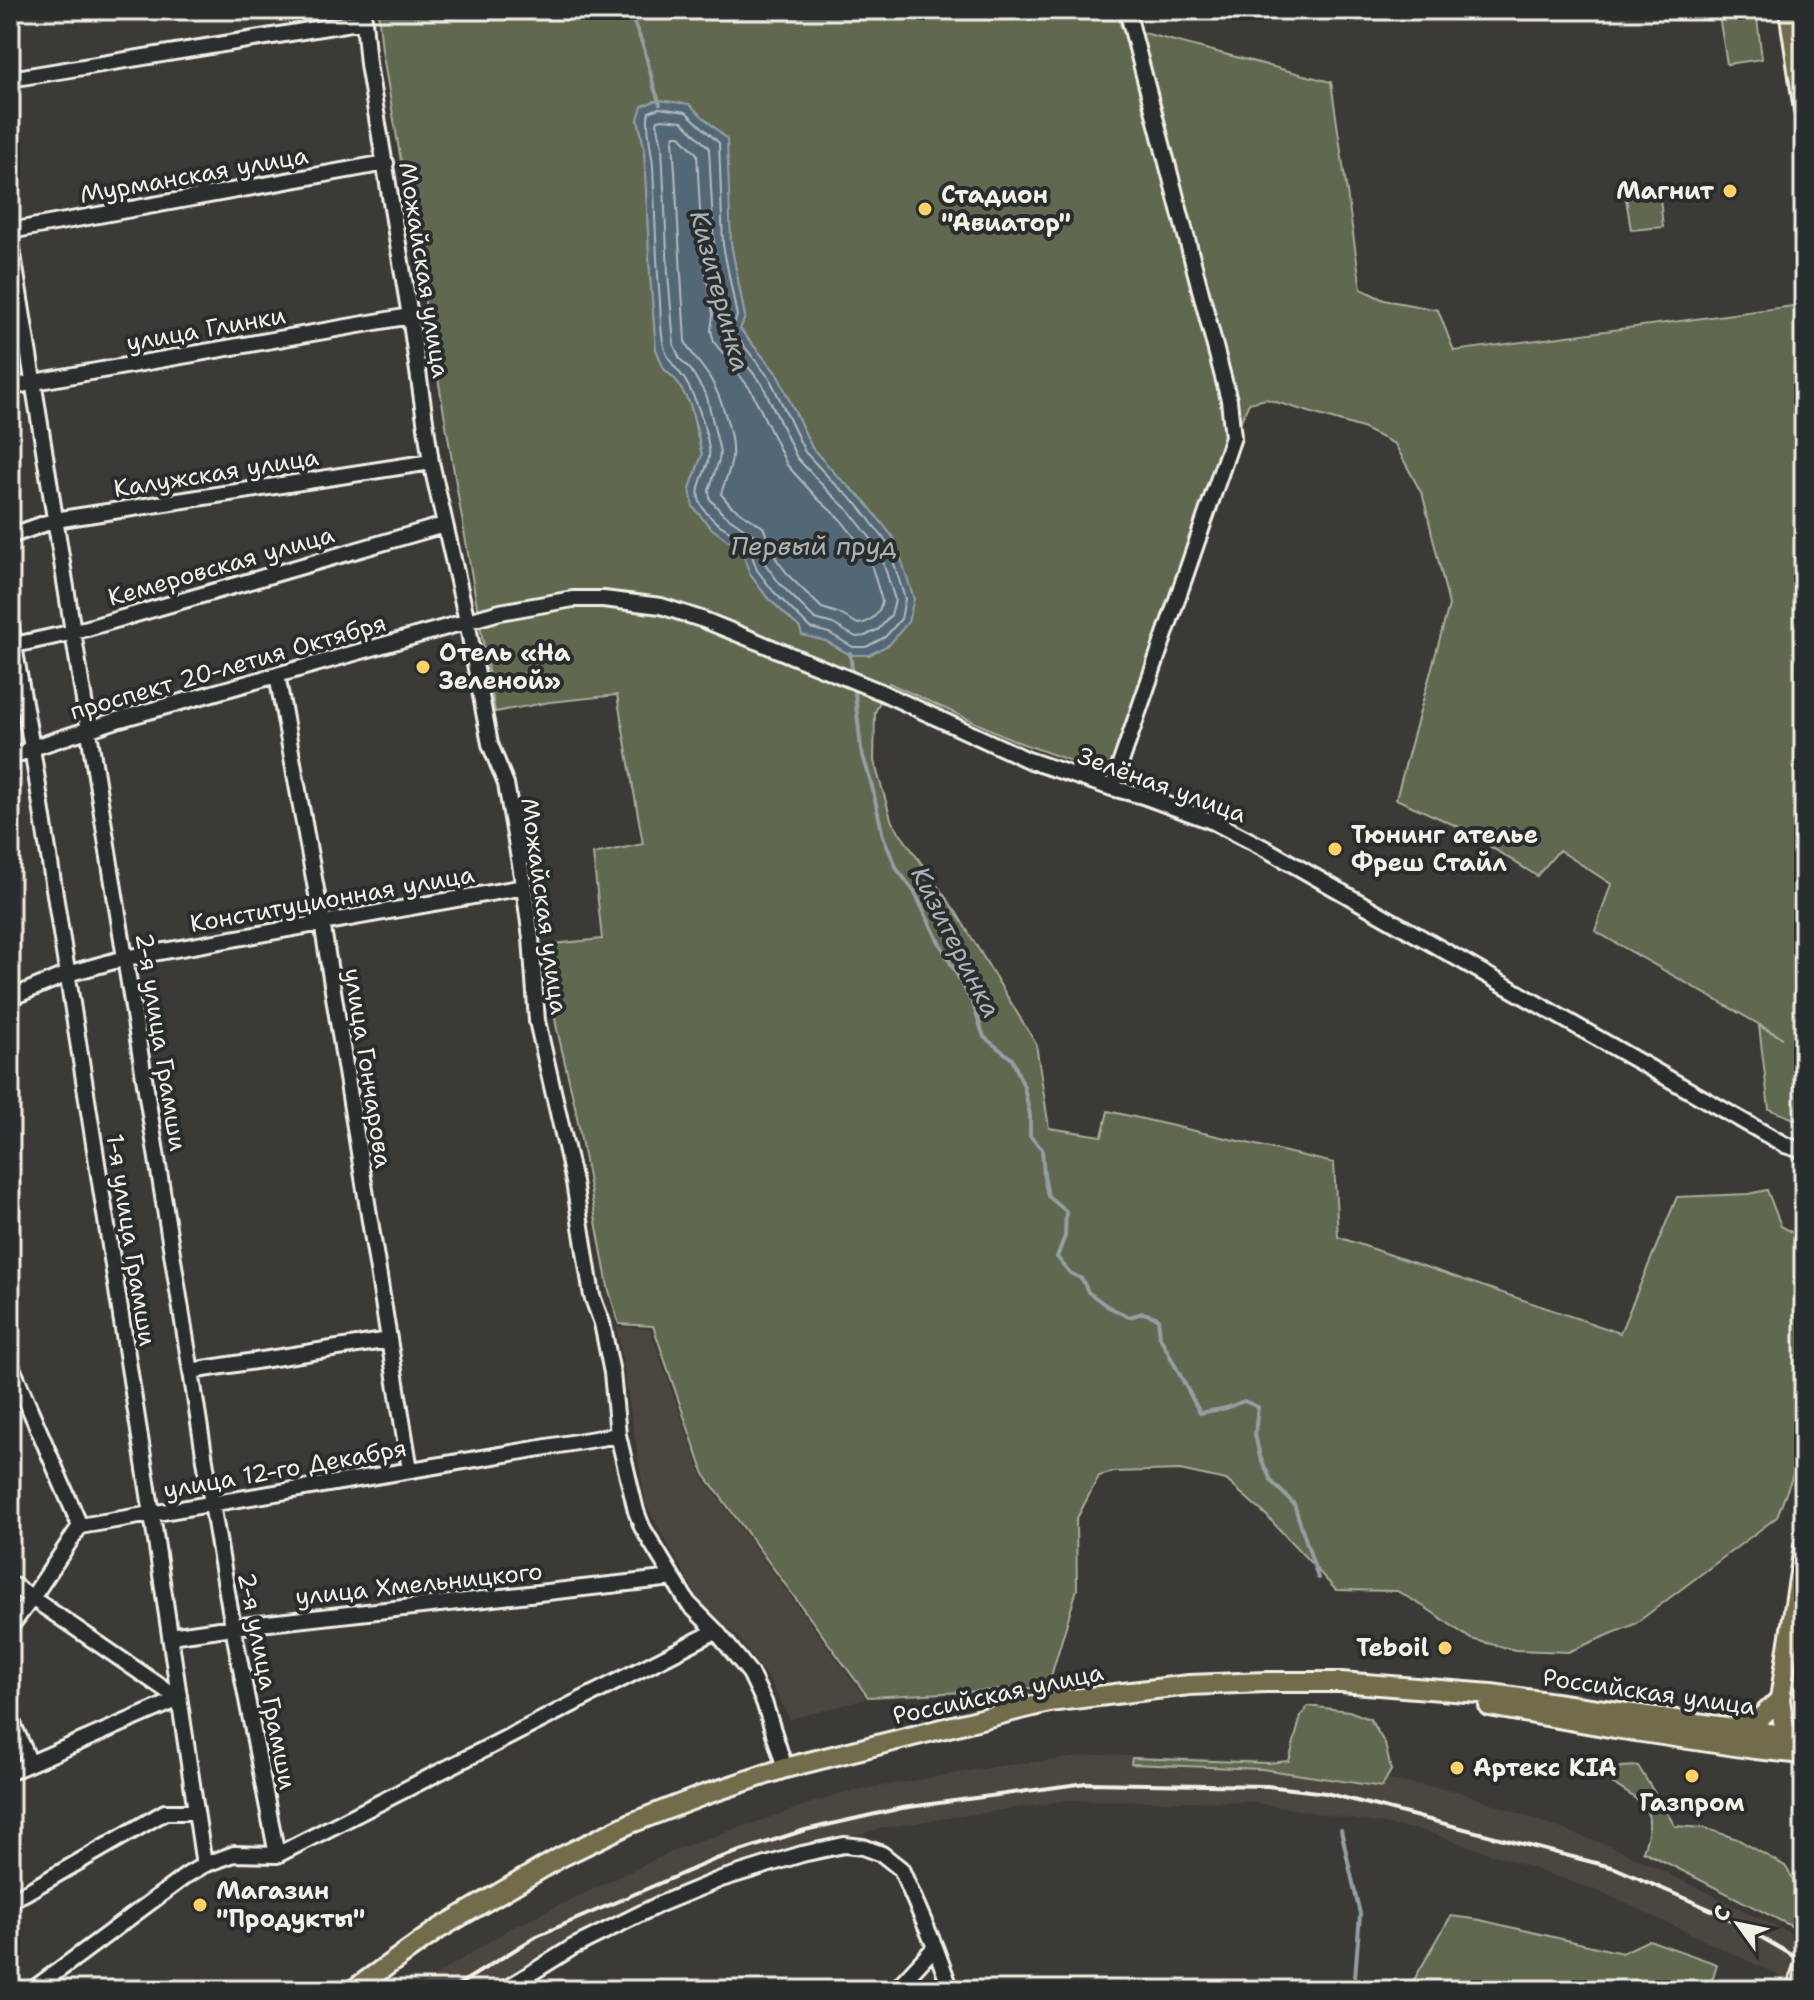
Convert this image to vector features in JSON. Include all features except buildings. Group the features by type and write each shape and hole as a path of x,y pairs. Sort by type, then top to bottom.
{"main road":[{"path":"1789,10 1804,110"},
{"path":"1798,1745 1780,1699 1804,1547"},
{"name":"Российская улица","path":"353,1990 437,1930 561,1857 631,1823 785,1768 1049,1702 1189,1685 1341,1682 1491,1694 1734,1728 1798,1745"},
{"name":"Российская улица","path":"373,1990 443,1940 566,1867 636,1834 788,1779 1051,1714 1190,1696 1341,1694 1489,1706 1755,1749 1798,1745"},
{"path":"1734,1728 1764,1716 1780,1699"},
{"path":"1780,1699 1789,1718 1804,1728"},
{"path":"1796,1990 1804,1967"}],"street":[{"path":"1112,788 1233,437 1227,388 1127,10"},
{"path":"10,79 364,16"},
{"name":"Можайская улица","path":"364,16 368,64 431,462 490,744 506,784 531,938 537,1021 574,1182 592,1296 602,1323 612,1373 618,1435 636,1511 642,1527 688,1603 750,1673 764,1702 785,1768"},
{"name":"Мурманская улица","path":"10,233 386,163"},
{"name":"2-я улица Грамши","path":"10,233 212,1504 277,1855"},
{"name":"улица Глинки","path":"10,388 410,316"},
{"name":"Калужская улица","path":"10,536 55,520 431,462"},
{"name":"Кемеровская улица","path":"12,646 74,632 444,525"},
{"name":"Зелёная улица","path":"463,622 521,607 573,599 634,601 704,620 881,692 1028,760 1214,822 1785,1145 1804,1151"},
{"name":"проспект 20-летия Октября","path":"10,758 89,729 463,622"},
{"name":"1-я улица Грамши","path":"10,623 152,1514 204,1865"},
{"name":"улица Гончарова","path":"277,675 322,922 410,1470"},
{"name":"Конституционная улица","path":"10,998 67,974 125,958 524,887"},
{"path":"191,1371 389,1340"},
{"path":"10,1363 80,1526 10,1627"},
{"name":"улица 12-го Декабря","path":"80,1526 618,1435"},
{"name":"улица Хмельницкого","path":"170,1636 673,1578"},
{"path":"10,1583 179,1699"},
{"path":"32,1990 204,1865 234,1854 277,1855 716,1631"},
{"path":"10,1772 179,1699"},
{"path":"10,1717 30,1763"},
{"path":"10,1900 165,1812 195,1812"},
{"path":"504,1990 573,1947 660,1904 721,1879 802,1854 844,1845 863,1847 882,1854 901,1869 951,1990"},
{"path":"895,1990 935,1947"}],"shaded area":[{"path":"617,1327 650,1329 702,1476 866,1699 790,1719 771,1683 737,1636 701,1603 646,1505"},
{"path":"1098,1755 1263,1760 1457,1791 1620,1850 1804,1940 1804,1990 1604,1893 1425,1831 1250,1802 1068,1800 881,1828 700,1880 498,1990 413,1990 509,1929 682,1847 842,1793 1000,1766"}],"green space":[{"path":"378,10 1116,10 1121,27 1331,82 1361,289 1384,300 1438,310 1454,351 1801,305 1804,428 1804,1123 1769,1109 1759,1026 1783,1038 1595,931 1611,884 1559,850 1537,876 1459,827 1396,799 1449,605 1423,496 1395,444 1362,428 1266,399 1249,403 1116,777 1018,742 889,683 875,712 874,761 892,822 956,912 1036,1044 1049,1128 1102,1136 1108,1111 1334,1163 1338,1237 1620,1333 1677,1197 1748,1194 1767,1190 1781,1226 1804,1239 1803,1399 1794,1472 1777,1517 1635,1624 1568,1652 1515,1650 1471,1639 1397,1591 1336,1590 1266,1515 1226,1480 1180,1470 1114,1472 1099,1476 1076,1520 1077,1589 1048,1686 868,1697 704,1474 653,1326 619,1324 608,1287 575,1106 551,997 553,944 602,939 593,854 643,844 617,695 495,712 382,50","holes":["638,119 731,244 745,317 740,329 777,374 812,448 863,499 895,540 851,655 826,641 802,634 800,628 767,597 750,574 741,546 727,540 690,489 702,455 690,404 676,380 664,369 656,349 644,147"]},
{"path":"1718,10 1756,10 1762,59 1727,64"},
{"path":"1659,188 1663,227 1631,230 1625,192"},
{"path":"1804,1616 1804,1719 1798,1710 1794,1685"},
{"path":"1308,1706 1349,1711 1370,1719 1385,1744 1391,1770 1382,1787 1262,1769 1131,1764 1132,1758 1267,1763 1289,1761 1301,1716"},
{"path":"1638,1766 1675,1826 1705,1828 1737,1839 1785,1866 1804,1907 1797,1929 1643,1851 1649,1826 1646,1810 1613,1784 1620,1767"},
{"path":"1451,1916 1622,1953 1649,1940 1717,1964 1709,1990 1408,1990"}],"water":[{"name":"Первый пруд","path":"658,100 689,104 727,139 731,244 745,317 740,329 777,374 812,448 863,499 895,540 914,599 908,622 890,644 869,655 851,655 826,641 802,635 800,628 767,597 750,574 740,546 710,527 693,507 690,489 702,455 698,434 690,404 676,380 664,369 656,349 644,147 638,119 642,106"}],"waterway":[{"name":"Кизитеринка","path":"629,10 660,104"},
{"path":"850,653 853,676"},
{"name":"Кизитеринка","path":"854,685 861,749 883,836 897,869 914,891 973,1004 984,1037 1012,1059 1024,1087 1030,1115 1030,1136 1042,1149 1048,1196 1066,1211 1065,1236 1057,1257 1070,1273 1082,1279 1088,1292 1107,1306 1129,1317 1143,1313 1158,1318 1160,1337 1200,1413 1244,1401 1258,1407 1255,1434 1260,1457 1272,1482 1294,1504 1318,1578"},
{"name":"Кизитеринка","path":"1341,1830 1360,1914 1354,1990"}],"railway":[{"path":"450,1990 537,1936 716,1859 805,1830 902,1808 1086,1783 1267,1786 1326,1793 1615,1868 1723,1915 1804,1962"}],"place":[{"name":"Магнит","path":"1730,191"},
{"name":"Стадион \"Авиатор\"","path":"925,209"},
{"name":"Отель «На Зеленой»","path":"423,667"},
{"name":"Тюнинг ателье Фреш Стайл","path":"1335,849"},
{"name":"Teboil","path":"1445,1648"},
{"name":"Артекс KIA","path":"1457,1768"},
{"name":"Газпром","path":"1692,1776"},
{"name":"Магазин \"Продукты\"","path":"200,1905"}]}
